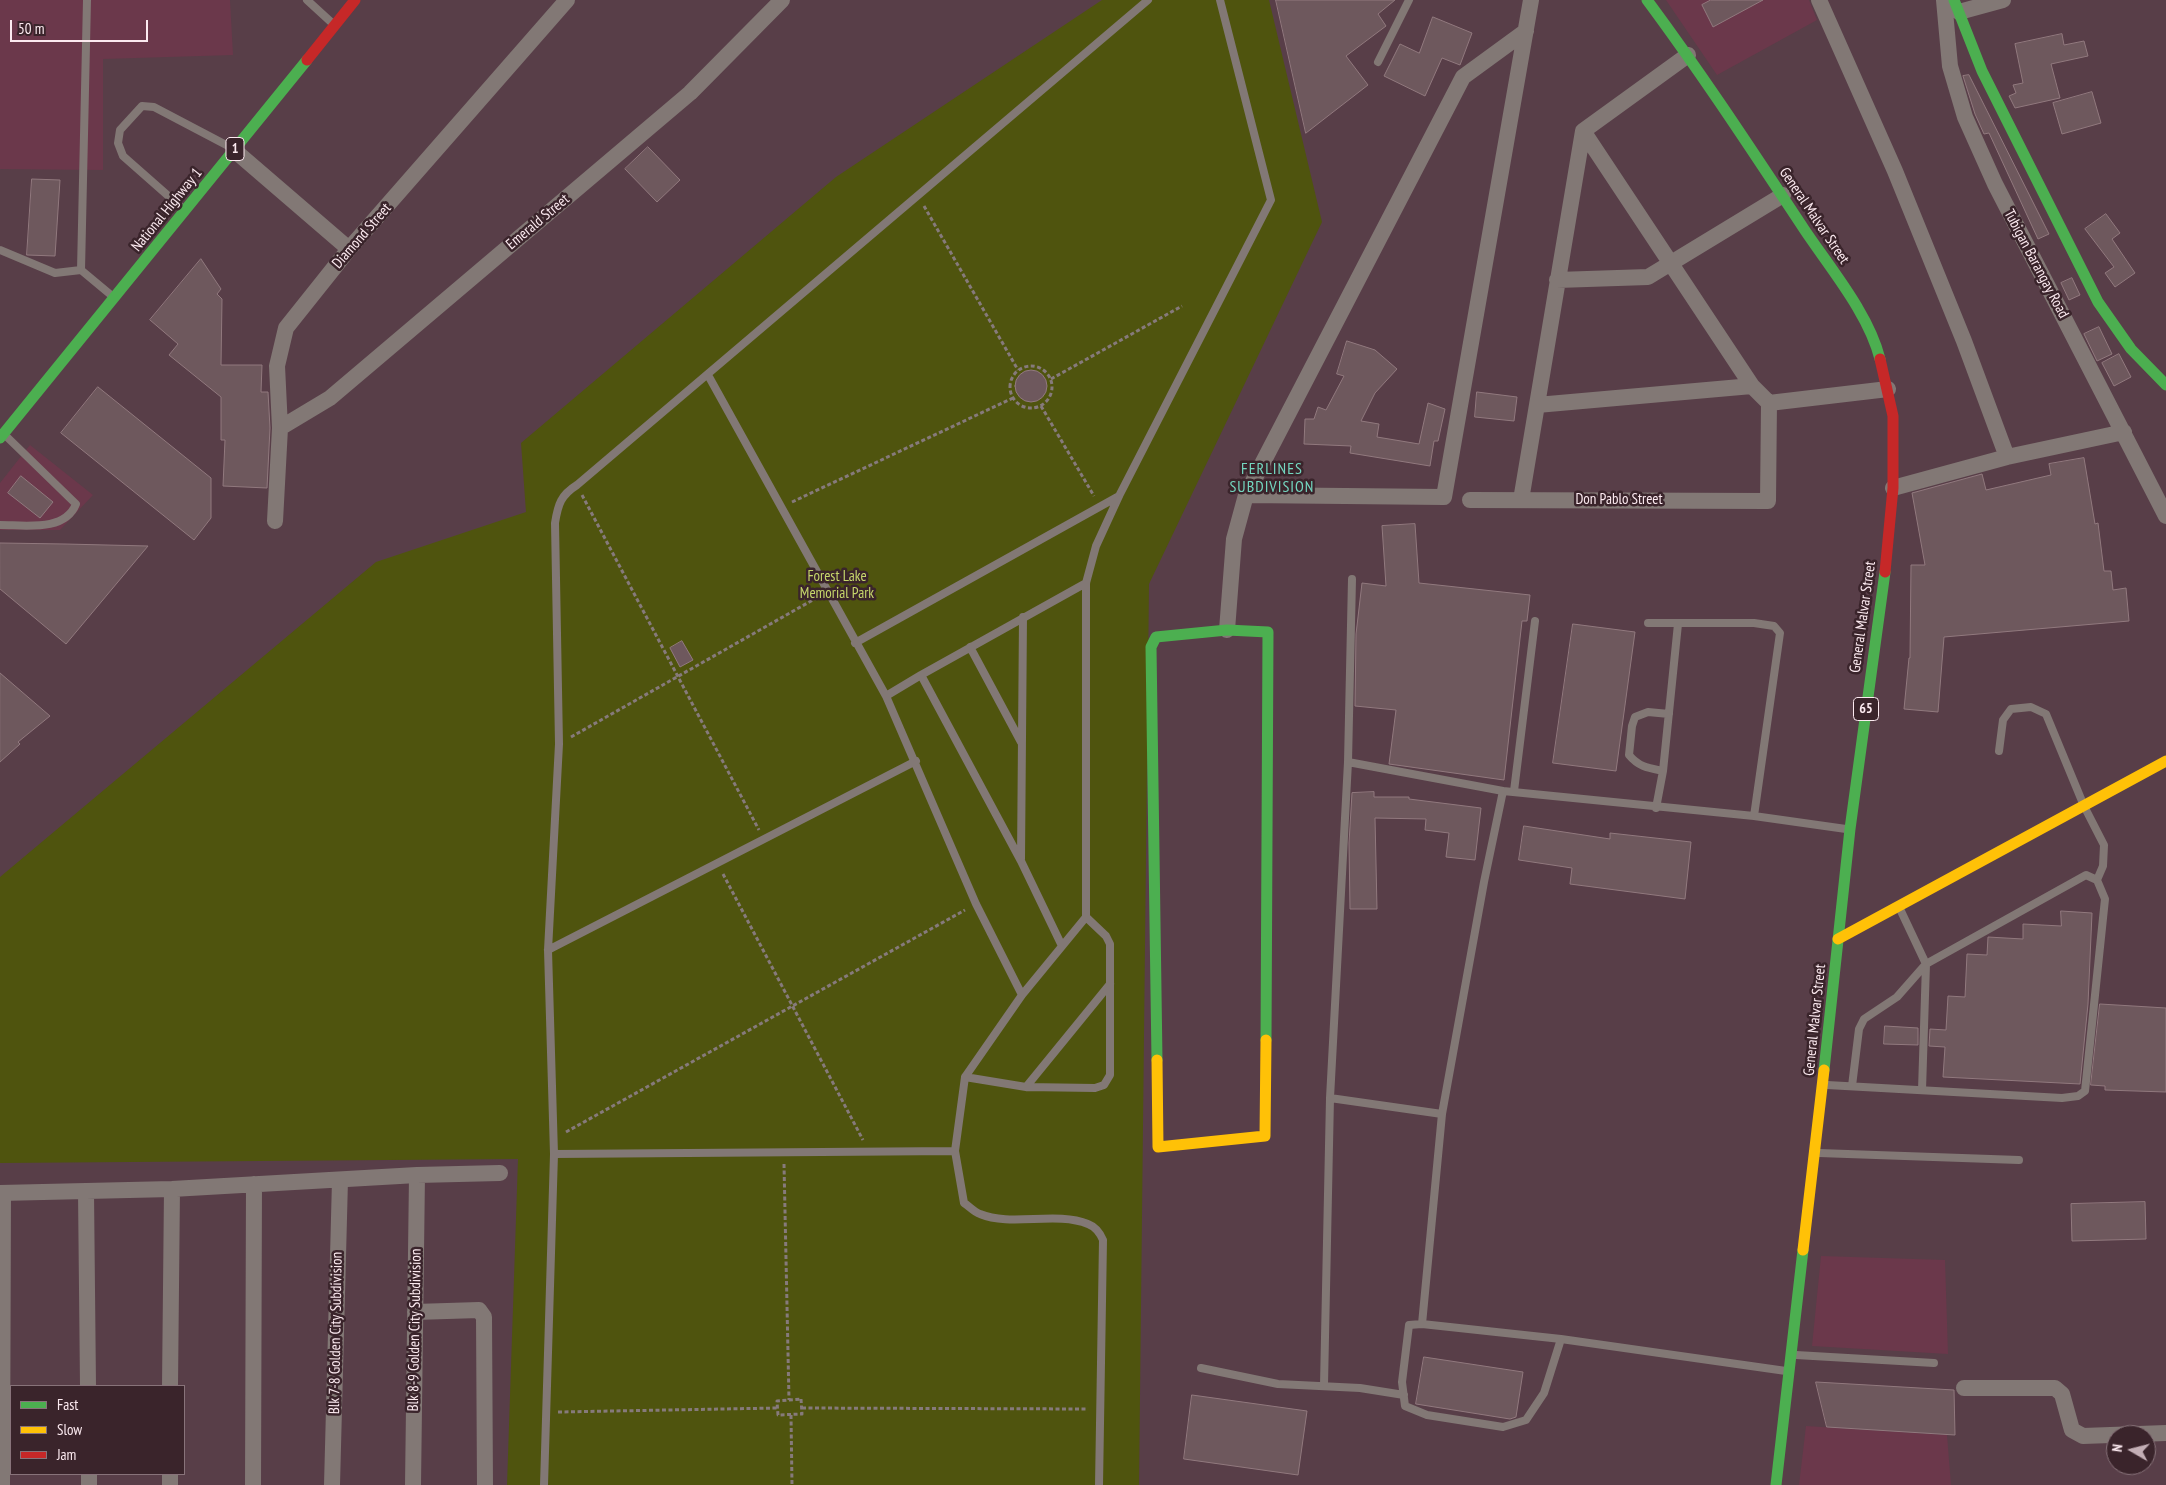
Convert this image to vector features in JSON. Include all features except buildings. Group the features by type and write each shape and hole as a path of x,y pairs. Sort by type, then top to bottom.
{"main road":[{"name":"National Highway 1","path":"2,436 186,211 354,0"},
{"name":"General Malvar Street","path":"1647,0 1688,55 1783,195 1875,340 1888,388 1893,416 1893,488 1886,567 1850,829 1823,1084 1776,1485"},
{"path":"1957,6 1982,71 2098,302 2131,349 2166,384"},
{"path":"1227,630 1268,632 1265,1136 1158,1147 1151,647 1156,637 1227,630"},
{"path":"1838,939 2166,762"}],"street":[{"name":"Diamond Street","path":"275,520 280,428 277,366 286,328 349,248 567,0"},
{"name":"Emerald Street","path":"280,428 330,398 690,93 782,0"},
{"path":"1246,494 1444,497 1531,0"},
{"path":"1819,0 1895,171 1964,341 2007,457"},
{"name":"Tubigan Barangay Road","path":"1944,0 1950,66 1965,117 1995,184 2166,516"},
{"path":"1957,6 2003,0"},
{"path":"1227,630 1234,539 1246,494 1463,77 1526,31"},
{"path":"1521,500 1582,131 1688,55"},
{"path":"1582,131 1752,386 1769,403 1888,388"},
{"path":"234,150 349,248"},
{"path":"1557,280 1648,277 1783,195"},
{"path":"1537,405 1752,386"},
{"name":"Don Pablo Street","path":"1470,500 1768,501 1769,403"},
{"path":"1893,488 2007,457 2124,432"},
{"path":"2,1485 1,1193 172,1189 417,1174 500,1173"},
{"name":"Blk 8-9 Golden City Subdivision","path":"413,1485 417,1174"},
{"name":"Blk 7-8 Golden City Subdivision","path":"332,1485 340,1180"},
{"path":"254,1184 254,1485"},
{"path":"170,1385 172,1189"},
{"path":"86,1192 88,1385"},
{"path":"415,1312 479,1310 484,1317 485,1485"},
{"path":"1964,1388 2055,1388 2062,1394 2072,1430 2083,1436 2166,1433"}],"lane":[{"path":"81,270 87,0"},
{"path":"307,0 334,25"},
{"path":"544,1485 554,1154 548,950 559,744 556,523 558,504 565,493 708,375 918,195 1019,112 1148,0"},
{"path":"1099,1485 1104,1240 1098,1230 1088,1224 1079,1222 1004,1218 980,1214 964,1202 955,1151 965,1077 1022,995 1086,917 1086,584 1096,546 1119,496 1272,200 1220,0"},
{"path":"1378,62 1409,0"},
{"path":"186,211 123,156 118,143 120,130 142,106 154,107 234,150"},
{"path":"0,250 55,272 81,270 115,298"},
{"path":"708,375 886,696 916,761 976,904 1022,995"},
{"path":"0,525 54,524 74,509 76,504 2,436"},
{"path":"855,643 1119,496"},
{"path":"1324,1385 1330,1098 1348,762 1352,579"},
{"path":"886,696 1023,617 1086,584"},
{"path":"1021,861 1023,617"},
{"path":"1514,792 1535,621"},
{"path":"1648,623 1754,623 1774,626 1780,633 1754,816"},
{"path":"1656,808 1663,771 1678,624"},
{"path":"970,647 1022,744"},
{"path":"921,675 1021,861 1062,946"},
{"path":"1823,1084 2062,1098 2078,1096 2085,1091 2105,898 2098,880 2103,866 2104,845 2084,806 2046,714 2031,707 2011,709 2003,720 1999,751"},
{"path":"1663,771 1642,767 1634,761 1629,755 1630,744 1636,717 1648,712 1669,714"},
{"path":"548,950 916,761"},
{"path":"1348,762 1503,791 1656,808 1754,816 1850,829"},
{"path":"1422,1324 1442,1114 1484,882 1503,791"},
{"path":"1852,1086 1858,1029 1864,1019 1897,997 1926,964 2086,875 2098,880"},
{"path":"1898,905 1926,964 1922,1090"},
{"path":"965,1077 1026,1087 1095,1088 1104,1085 1110,1075 1110,944 1106,936 1086,917"},
{"path":"1026,1087 1110,984"},
{"path":"1330,1098 1442,1114"},
{"path":"554,1154 784,1150 955,1151"},
{"path":"1815,1153 2019,1160"},
{"path":"1561,1339 1544,1393 1526,1420 1503,1427 1427,1415 1405,1406 1402,1382 1409,1325 1422,1324 1561,1339 1790,1371"},
{"path":"1791,1355 1934,1363"},
{"path":"1201,1368 1278,1384 1360,1388 1404,1395"}],"path":[{"path":"918,195 1018,370"},
{"path":"1051,379 1182,306"},
{"path":"1032,366 1038,367 1044,370 1051,379 1053,389 1051,396 1041,406 1028,409 1021,406 1013,398 1010,382 1018,370 1032,366"},
{"path":"782,507 1013,398"},
{"path":"1041,406 1100,506"},
{"path":"577,485 764,839"},
{"path":"559,744 828,591"},
{"path":"717,863 870,1152"},
{"path":"554,1139 976,904"},
{"path":"784,1150 789,1400"},
{"path":"801,1399 802,1414 778,1415 778,1408 777,1400 801,1399"},
{"path":"545,1412 778,1408"},
{"path":"802,1408 1101,1410"},
{"path":"792,1415 792,1485"}],"shaded area":[{"path":"0,0 230,0 233,55 103,59 103,170 0,169"},
{"path":"1666,0 1809,0 1817,20 1717,75"},
{"path":"30,445 93,495 60,530 0,530 0,483"},
{"path":"1821,1256 1945,1260 1948,1354 1812,1346"},
{"path":"1806,1426 1947,1435 1951,1485 1799,1485"}],"green space":[{"name":"Forest Lake Memorial Park","path":"1102,0 1269,0 1322,222 1149,584 1139,1485 507,1485 518,1159 0,1163 0,877 376,562 526,512 521,443 836,177"}],"traffic: fast":[{"path":"1647,0 1848,292 1867,325 1880,359"},
{"path":"1954,0 1982,71 2098,302 2131,349 2166,385"},
{"path":"0,438 307,60"},
{"path":"1824,1070 1850,829 1885,572"},
{"path":"1227,630 1268,632 1266,1040"},
{"path":"1157,1060 1151,647 1156,637 1227,630"},
{"path":"1776,1485 1803,1250"}],"traffic: slow":[{"path":"1838,939 2166,761"},
{"path":"1157,1060 1158,1147 1265,1136 1266,1040"},
{"path":"1803,1250 1824,1070"}],"traffic: jam":[{"path":"307,60 355,0"},
{"path":"1880,359 1893,416 1893,488 1885,572"}],"district":[{"name":"FERLINES SUBDIVISION","path":"1272,478"}]}
